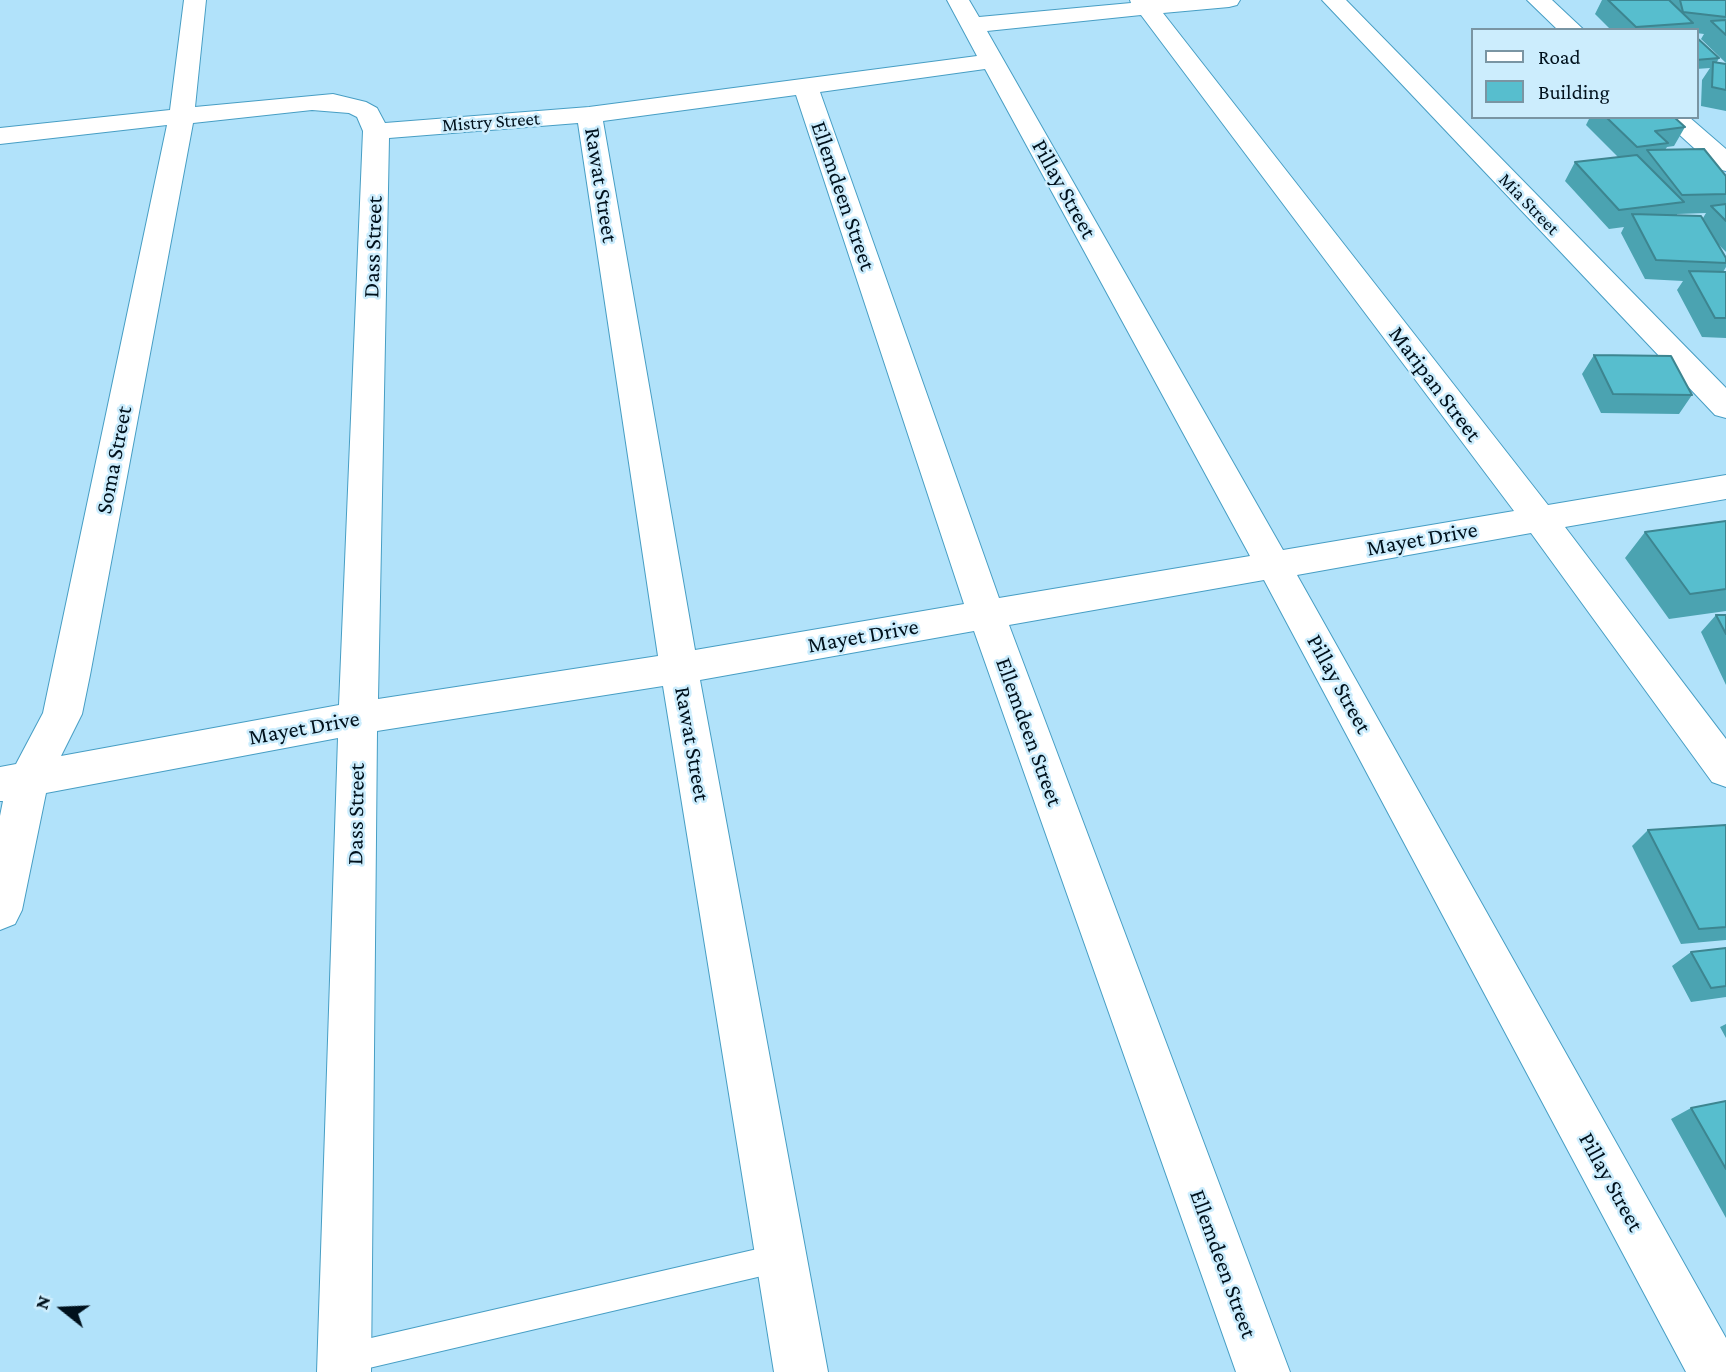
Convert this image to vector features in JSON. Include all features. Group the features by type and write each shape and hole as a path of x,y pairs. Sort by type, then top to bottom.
{"street":[{"name":"Soma Street","path":"0,910 14,781 62,714 183,114 195,0"},
{"path":"965,13 1229,0"},
{"name":"Mia Street","path":"1333,0 1726,407"},
{"path":"1538,0 1570,28"},
{"name":"Maripan Street","path":"1145,4 1538,517 1726,770"},
{"name":"Pillay Street","path":"965,13 1274,566 1715,1372"},
{"name":"Mistry Street","path":"376,131 589,115 993,61"},
{"name":"Ellemdeen Street","path":"806,88 986,614 1263,1372"},
{"path":"0,136 183,114 333,102 347,104 368,114 376,131"},
{"name":"Rawat Street","path":"589,115 679,668 779,1258 801,1372"},
{"path":"1675,119 1726,163"},
{"name":"Dass Street","path":"345,1366 358,718 376,131"},
{"name":"Mayet Drive","path":"14,781 358,718 679,668 1274,566 1538,517 1726,487"}],"lane":[{"path":"345,1366 779,1258"}],"building":[{"path":"1608,0 1669,0 1693,23 1636,27"},
{"path":"1680,0 1726,0 1726,17 1683,12"},
{"path":"1726,20 1726,35 1711,21"},
{"path":"1698,39 1719,58 1698,60"},
{"path":"1713,62 1726,64 1726,90 1712,87"},
{"path":"1608,119 1676,119 1685,127 1655,131 1668,143 1637,147"},
{"path":"1704,149 1726,176 1726,194 1682,195 1647,150"},
{"path":"1637,155 1684,202 1619,210 1575,162"},
{"path":"1726,204 1726,221 1711,206"},
{"path":"1632,214 1701,216 1726,258 1726,263 1656,260"},
{"path":"1689,271 1726,272 1726,318 1715,318"},
{"path":"1594,355 1671,356 1692,395 1613,394"},
{"path":"1726,521 1726,589 1690,594 1645,532"},
{"path":"1716,615 1726,615 1726,634"},
{"path":"1726,825 1726,927 1699,929 1648,830"},
{"path":"1726,948 1726,986 1711,988 1691,952"},
{"path":"1726,1101 1726,1169 1691,1108"}]}
